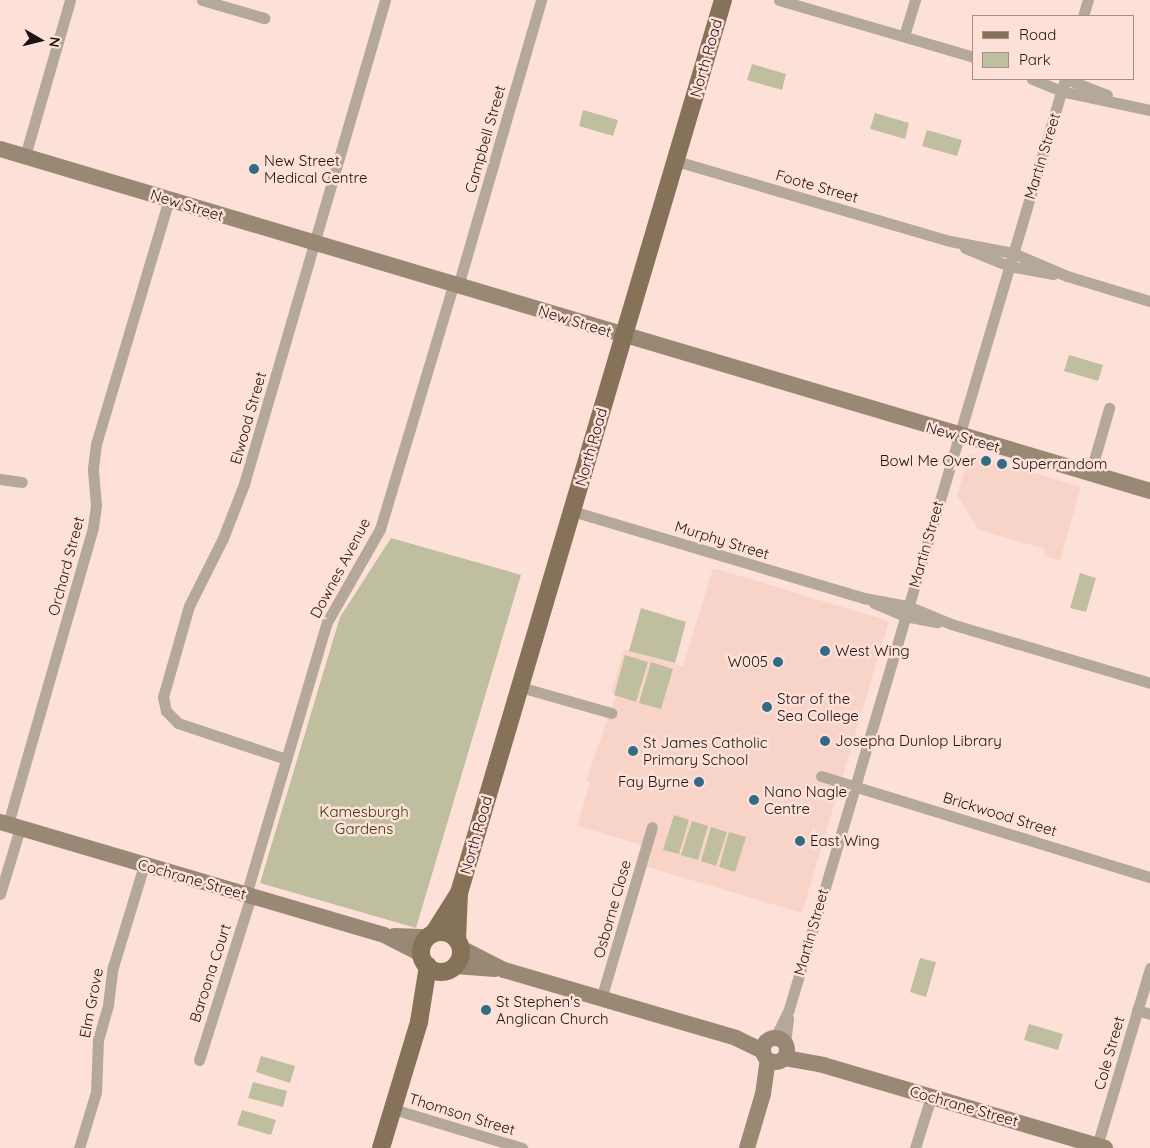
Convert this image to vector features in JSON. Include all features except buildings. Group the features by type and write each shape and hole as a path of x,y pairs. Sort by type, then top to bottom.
{"main road":[{"name":"North Road","path":"450,968 459,944 459,893 723,0"},
{"name":"North Road","path":"425,960 431,935 459,893"},
{"path":"431,935 446,932 459,944"},
{"path":"381,1148 419,1022 425,960 450,968 419,1022"}],"street":[{"path":"25,156 70,0"},
{"path":"202,0 264,18"},
{"name":"Elwood Street","path":"286,758 186,727 170,717 163,697 189,606 223,538 244,484 385,0"},
{"name":"Campbell Street","path":"456,286 541,0"},
{"path":"779,0 972,56"},
{"path":"904,36 915,0"},
{"path":"1083,15 1088,0"},
{"path":"1035,80 1061,90 1120,101"},
{"name":"Martin Street","path":"747,1148 1065,80"},
{"path":"1068,80 1120,101 1150,110"},
{"name":"New Street","path":"0,149 1150,492"},
{"name":"Foote Street","path":"676,161 950,241 1013,253 1067,276 1150,301"},
{"name":"Orchard Street","path":"0,894 9,825 93,527 96,505 92,468 96,444 169,199"},
{"name":"Foote Street","path":"950,241 1009,266 1067,276"},
{"name":"Downes Avenue","path":"248,896 286,758 327,622 380,529 456,286"},
{"path":"1090,474 1109,408"},
{"path":"0,479 22,482"},
{"name":"Murphy Street","path":"572,511 1150,683"},
{"path":"520,687 611,713"},
{"name":"Brickwood Street","path":"821,776 1137,870 1150,872"},
{"name":"Cochrane Street","path":"9,825 384,935 425,960"},
{"name":"Osborne Close","path":"601,999 652,827"},
{"name":"Elm Grove","path":"79,1148 96,1092 98,1040 108,1005 113,967 144,865"},
{"name":"Brickwood Street","path":"1137,870 1150,877"},
{"name":"Baroona Court","path":"199,1060 248,896"},
{"name":"Cochrane Street","path":"384,935 431,935"},
{"name":"Cochrane Street","path":"459,944 504,970 931,1097 1066,1143 1101,1147"},
{"name":"Cochrane Street","path":"450,968 504,970"},
{"name":"Cole Street","path":"1101,1147 1150,968"},
{"path":"1138,1010 1150,1014"},
{"path":"915,1148 931,1097"},
{"name":"Thomson Street","path":"393,1109 522,1148"}],"shaded area":[{"path":"969,454 1081,487 1060,561 1044,556 1045,549 979,530 957,495"},
{"name":"Star of the Sea College","path":"713,568 889,621 802,913 647,867 652,848 577,826 590,782 586,781 616,694 611,693 624,649 683,666"}],"green space":[{"path":"752,64 786,74 782,90 747,80"},
{"path":"583,110 618,120 613,136 579,126"},
{"path":"875,113 909,123 905,139 870,129"},
{"path":"927,130 962,140 957,156 922,146"},
{"path":"1069,355 1103,365 1098,381 1064,371"},
{"name":"Kamesburgh Gardens","path":"391,538 521,575 416,928 260,883 340,617"},
{"path":"1080,573 1096,578 1086,612 1070,608"},
{"path":"641,608 686,622 675,663 629,651"},
{"path":"625,655 648,662 636,702 614,695"},
{"path":"651,662 673,669 661,709 639,703"},
{"path":"674,815 689,820 679,854 663,850"},
{"path":"692,821 708,826 698,860 681,855"},
{"path":"711,827 727,832 716,866 701,861"},
{"path":"729,832 746,837 735,872 719,867"},
{"path":"920,958 936,962 926,997 910,992"},
{"path":"1029,1024 1063,1034 1058,1050 1024,1040"},
{"path":"261,1056 295,1066 290,1083 256,1072"},
{"path":"253,1082 287,1091 283,1107 248,1098"},
{"path":"242,1110 276,1120 271,1135 237,1125"}],"place":[{"name":"New Street Medical Centre","path":"254,169"},
{"name":"Bowl Me Over","path":"986,461"},
{"name":"Superrandom","path":"1002,464"},
{"name":"West Wing","path":"825,651"},
{"name":"W005","path":"778,662"},
{"name":"Star of the Sea College","path":"767,707"},
{"name":"Josepha Dunlop Library","path":"825,741"},
{"name":"St James Catholic Primary School","path":"633,751"},
{"name":"Fay Byrne","path":"699,782"},
{"name":"Nano Nagle Centre","path":"754,800"},
{"name":"East Wing","path":"800,841"},
{"name":"St Stephen's Anglican Church","path":"486,1010"}]}
